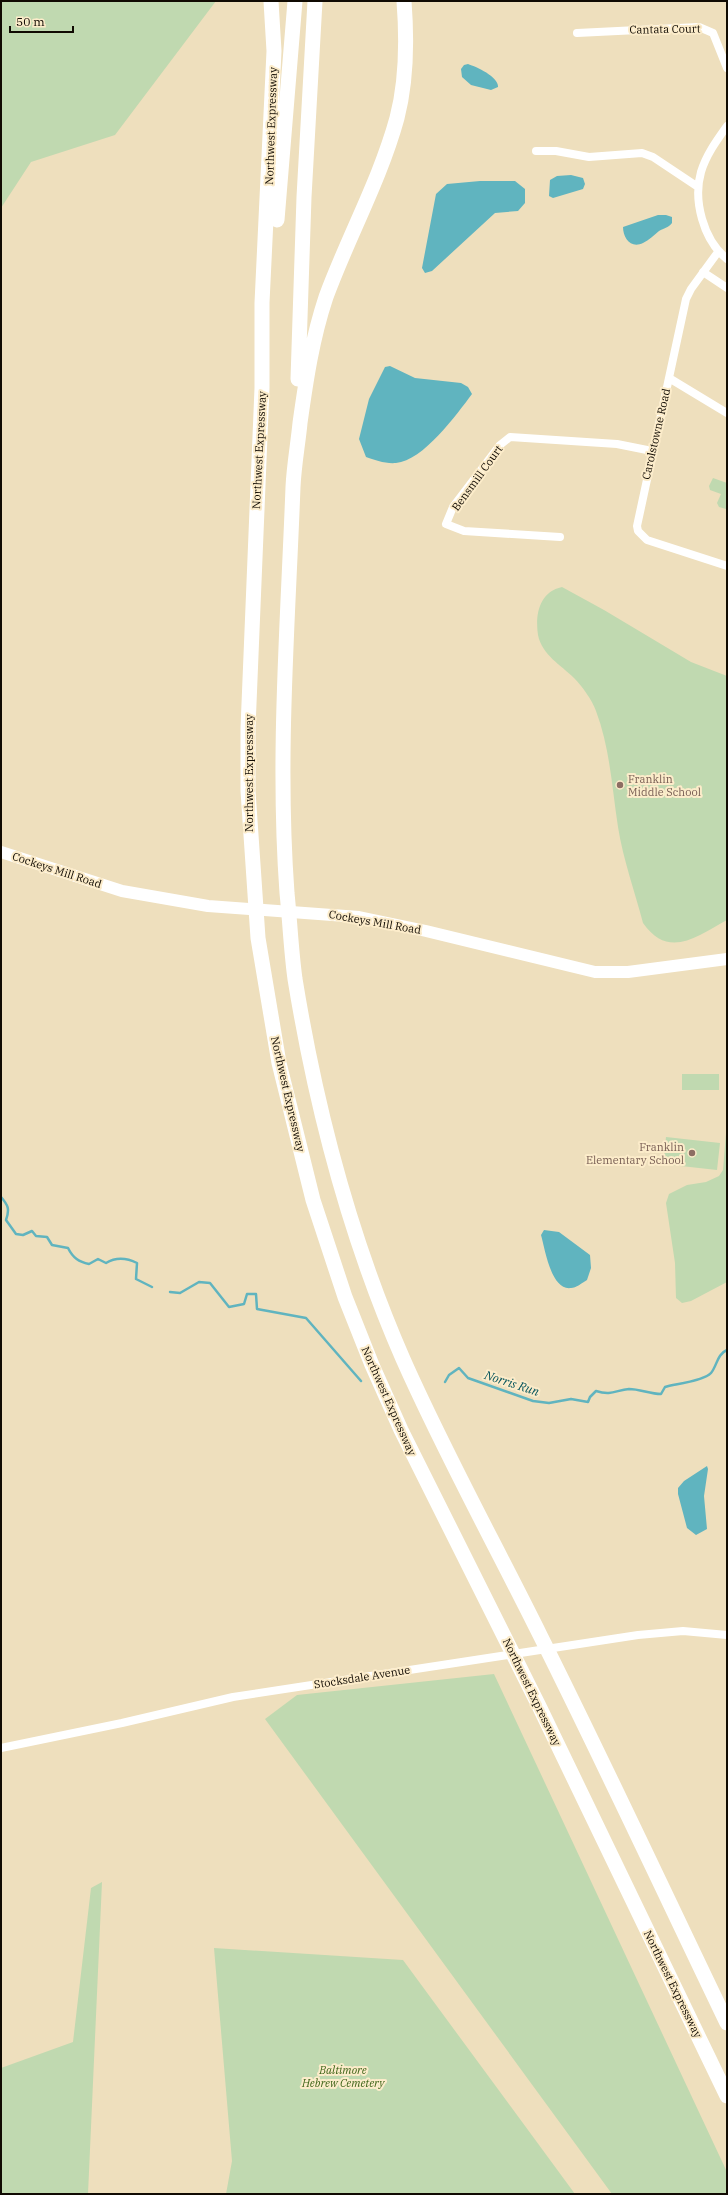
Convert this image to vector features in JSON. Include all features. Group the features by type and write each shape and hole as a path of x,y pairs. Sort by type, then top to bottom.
{"highway":[{"name":"Northwest Expressway","path":"271,1 274,51 262,303 262,388 248,728 248,791 258,938 279,1063 313,1200 345,1298 369,1359 405,1437 539,1706 727,2096"},
{"path":"262,388 296,1"},
{"path":"315,1 304,197 294,476 283,716 282,830 294,973 317,1095 355,1230 401,1354 465,1491 512,1579 570,1694 727,2023"},
{"path":"294,476 307,366 315,333 340,260 377,172 396,120 404,74 406,37 404,1"}],"street":[{"name":"Cantata Court","path":"577,32 699,27 713,32 727,68"},
{"path":"727,126 706,159 698,187 704,224 718,252 727,259"},
{"path":"536,151 556,151 589,157 642,153 653,158 698,187"},
{"name":"Carolstowne Road","path":"718,252 686,299 637,520 638,531 647,540 727,566"},
{"path":"703,272 727,288"},
{"path":"669,378 727,413"},
{"name":"Bensmill Court","path":"560,537 464,531 446,524 453,507 500,445 510,437 617,444 652,451"},
{"name":"Cockeys Mill Road","path":"1,852 122,891 208,906 313,912 359,917 426,931 595,972 628,972 727,959"},
{"name":"Stocksdale Avenue","path":"1,1748 122,1723 233,1697 654,1633 689,1632 727,1634"}],"green space":[{"path":"1,1 216,1 115,135 31,162 1,208"},
{"path":"713,478 727,483 726,509 719,507 717,503 721,494 710,490 709,486"},
{"path":"562,587 604,610 691,662 727,676 727,920 694,938 673,943 663,940 653,934 643,923 620,839 608,754 596,711 580,685 543,648 538,635 537,620 540,605 548,594"},
{"path":"682,1074 719,1074 719,1090 682,1090"},
{"path":"726,1133 727,1282 691,1301 682,1303 676,1298 675,1263 666,1203 669,1194 687,1185 706,1182 719,1176 723,1170"},
{"path":"666,1137 720,1143 717,1170 663,1164"},
{"path":"494,1674 727,2172 727,2194 612,2194 265,1719 297,1695"},
{"path":"102,1882 88,2194 1,2194 1,2068 73,2042 91,1888"},
{"name":"Baltimore Hebrew Cemetery","path":"214,1948 403,1960 575,2194 226,2194 232,2161"}],"water":[{"path":"468,64 491,76 497,83 498,87 491,90 471,85 462,77 461,69 464,65"},
{"path":"571,175 583,178 585,184 583,189 553,198 549,196 550,180 557,176"},
{"path":"480,181 515,181 525,189 525,203 518,211 495,213 432,271 425,273 422,268 436,194 447,184"},
{"path":"658,215 672,217 672,223 643,243 635,245 628,241 624,235 623,227"},
{"path":"390,366 415,378 461,383 468,387 472,394 458,413 428,446 406,460 396,463 384,462 366,457 359,439 369,399 385,367"},
{"path":"544,1230 559,1232 590,1255 591,1268 587,1280 573,1288 564,1287 558,1283 547,1259 541,1235"},
{"path":"707,1466 708,1469 704,1496 707,1529 696,1535 687,1528 678,1494 678,1488 684,1481"}],"waterway":[{"path":"1,1197 8,1207 6,1220 16,1234 23,1235 32,1231 36,1236 47,1237 52,1245 68,1248 77,1259 89,1264 98,1259 106,1263 118,1259 133,1261 137,1263 136,1279 152,1287"},
{"path":"170,1292 180,1293 199,1282 210,1283 229,1307 244,1304 247,1294 256,1294 257,1309 306,1318 361,1381"},
{"name":"Norris Run","path":"445,1382 449,1375 459,1368 468,1378 533,1401 549,1403 571,1399 588,1402 590,1397 596,1391 610,1393 629,1389 661,1394 665,1387 707,1376 713,1370 721,1354 727,1350"}],"place":[{"name":"Franklin Middle School","path":"620,785"},
{"name":"Franklin Elementary School","path":"692,1153"}]}
